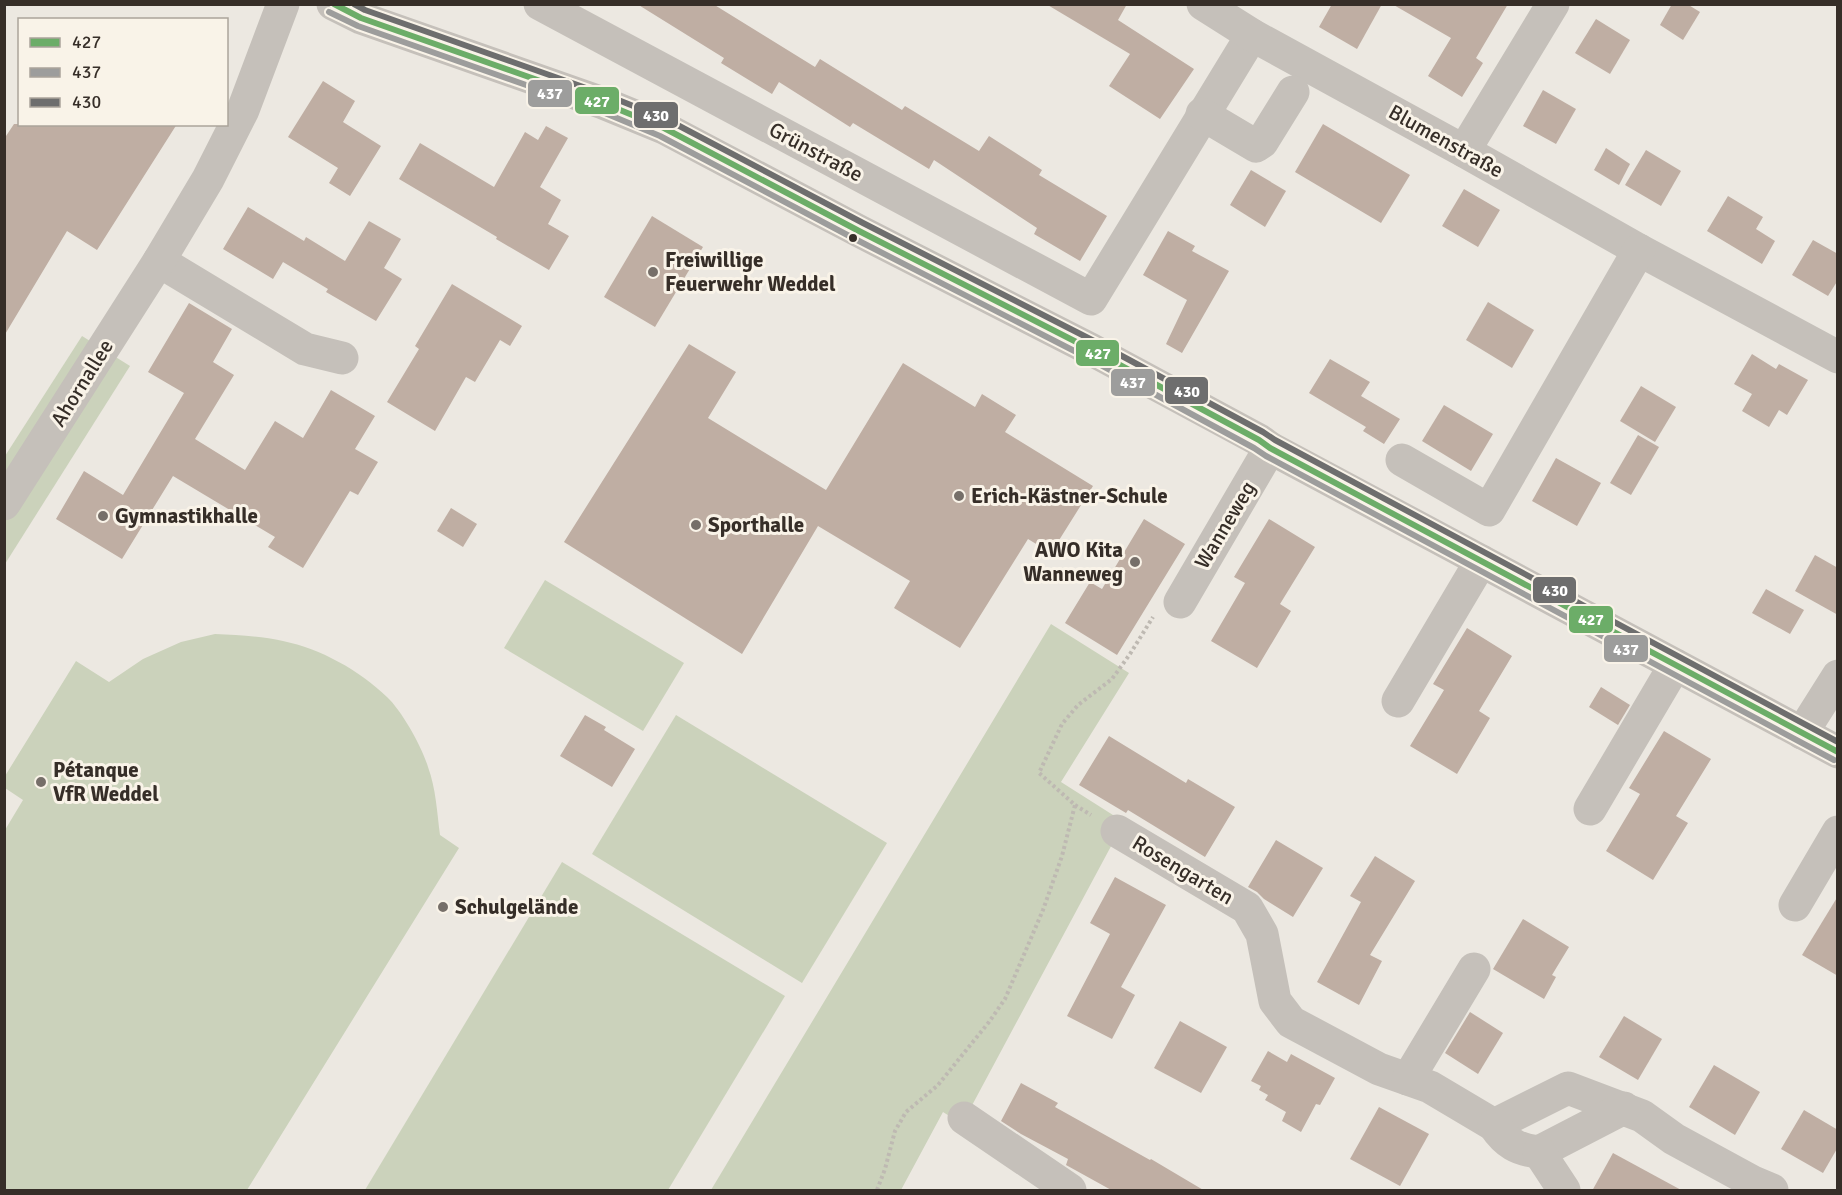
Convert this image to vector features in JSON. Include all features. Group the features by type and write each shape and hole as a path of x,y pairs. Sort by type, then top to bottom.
{"street":[{"name":"Ahornallee","path":"4,504 159,261 207,179 243,110 283,4"},
{"path":"333,4 361,18 603,103 664,128 870,237 1092,350 1270,448 1838,752"},
{"name":"Grünstraße","path":"540,4 1091,299 1202,114"},
{"name":"Blumenstraße","path":"1203,4 1252,35 1639,250 1838,357"},
{"path":"1464,151 1553,4"},
{"path":"1252,35 1202,114 1256,146 1262,142 1293,92"},
{"path":"1402,460 1489,510 1639,250"},
{"path":"159,261 305,349 342,358"},
{"name":"Wanneweg","path":"1180,602 1270,448"},
{"path":"1398,701 1481,561"},
{"path":"1590,809 1675,665"},
{"path":"1802,733 1838,676"},
{"name":"Rosengarten","path":"1117,831 1247,908 1262,934 1275,1001 1291,1022 1379,1069 1430,1087 1494,1125 1502,1137 1525,1150 1539,1152"},
{"path":"1796,905 1838,832"},
{"path":"1408,1078 1474,969"},
{"path":"1494,1125 1568,1088 1641,1116 1674,1139 1758,1188"},
{"path":"1564,1191 1539,1152 1624,1108"},
{"path":"964,1118 1070,1191"}],"path":[{"path":"877,1191 895,1131 906,1112 938,1085 1000,1007 1020,968 1043,910 1062,856 1075,805 1039,773"}],"green space":[{"path":"82,336 130,366 5,564 5,456"},
{"path":"545,580 684,663 643,731 504,648"},
{"path":"1051,624 1129,673 1061,782 1124,822 962,1124 943,1112 901,1190 711,1190"},
{"path":"215,634 266,638 311,649 339,662 376,687 399,711 416,740 433,784 440,835 459,848 247,1190 5,1190 5,830 23,800 5,788 5,776 76,661 109,682 143,659 181,642"},
{"path":"676,715 887,843 802,983 592,854"},
{"path":"562,862 785,996 668,1190 365,1190"}],"building":[{"path":"637,4 713,4 815,67 820,59 902,110 905,106 979,151 989,136 1042,170 1039,175 1107,216 1080,261 1034,234 1037,228 934,160 929,169 853,123 850,127 779,82 772,94 721,63 724,58"},
{"path":"1046,4 1127,4 1118,20 1194,69 1160,119 1109,86 1130,54"},
{"path":"1332,4 1382,4 1357,49 1319,27"},
{"path":"1392,4 1508,4 1476,58 1483,63 1462,97 1428,76 1451,38"},
{"path":"1672,4 1687,4 1700,12 1683,40 1660,25"},
{"path":"1596,19 1630,40 1610,74 1575,53"},
{"path":"323,81 355,101 343,122 381,146 350,196 329,183 338,168 288,137"},
{"path":"1543,90 1576,109 1556,144 1523,126"},
{"path":"14,124 18,126 176,126 97,250 67,231 4,336 4,139"},
{"path":"1323,124 1410,175 1381,223 1295,172"},
{"path":"546,126 568,138 540,187 561,200 548,224 569,236 549,270 399,179 420,143 494,187 525,132 538,140"},
{"path":"1606,148 1630,164 1619,185 1594,170"},
{"path":"1646,150 1681,171 1661,206 1625,185"},
{"path":"1251,170 1286,191 1265,227 1230,205"},
{"path":"1464,189 1500,210 1478,247 1442,226"},
{"path":"1728,196 1763,217 1756,229 1775,241 1762,264 1707,231"},
{"path":"248,207 304,241 306,237 345,261 369,221 401,239 384,268 402,279 376,321 326,292 328,289 283,262 273,279 223,249"},
{"name":"Freiwillige Feuerwehr Weddel","path":"652,216 703,247 655,327 604,297"},
{"path":"1168,231 1195,246 1192,251 1229,271 1182,353 1166,344 1187,300 1143,275"},
{"path":"1813,240 1838,254 1838,280 1828,296 1792,275"},
{"path":"452,284 522,326 510,346 500,340 475,382 466,377 435,431 387,402 419,349 415,346"},
{"path":"1488,302 1534,330 1512,368 1466,340"},
{"path":"189,303 232,329 213,362 234,375 195,439 245,470 275,421 303,438 331,390 375,416 355,449 378,462 358,495 350,491 303,568 268,547 275,537 173,476 122,559 56,519 84,471 123,495 184,393 148,372"},
{"path":"689,344 736,372 708,418 826,490 903,363 975,407 982,394 1016,415 1005,432 1093,486 1051,553 1028,539 960,648 894,608 910,581 818,526 742,654 564,542"},
{"path":"1752,354 1776,369 1779,364 1808,380 1787,415 1779,410 1769,427 1742,411 1752,394 1734,384"},
{"path":"1330,359 1370,382 1361,396 1400,419 1384,444 1363,431 1366,427 1309,393"},
{"path":"1641,386 1676,407 1655,442 1620,421"},
{"path":"1444,405 1493,434 1471,471 1422,441"},
{"path":"1638,435 1659,447 1631,495 1610,483"},
{"path":"1556,458 1601,483 1577,526 1532,501"},
{"path":"451,508 477,524 463,547 437,531"},
{"path":"1144,519 1185,544 1117,655 1065,623 1090,582 1102,589"},
{"path":"1269,519 1315,547 1280,604 1291,611 1257,668 1211,641 1245,583 1234,577"},
{"path":"1815,555 1838,568 1838,615 1795,591"},
{"path":"1766,589 1804,610 1790,634 1752,613"},
{"path":"1467,628 1512,656 1479,711 1490,718 1457,774 1410,746 1444,690 1433,684"},
{"path":"1601,687 1630,705 1618,725 1589,707"},
{"path":"585,715 606,727 604,730 635,749 612,787 560,756"},
{"path":"1664,731 1711,759 1676,816 1688,823 1653,880 1606,851 1640,794 1629,788"},
{"path":"1109,736 1186,783 1188,779 1235,807 1205,857 1128,810 1126,813 1079,785"},
{"path":"1276,840 1323,868 1293,917 1248,887"},
{"path":"1375,856 1415,881 1370,955 1382,961 1359,1005 1317,982 1361,902 1350,896"},
{"path":"1115,877 1166,905 1121,987 1135,995 1112,1039 1067,1016 1110,934 1090,923"},
{"path":"1838,896 1838,976 1802,955"},
{"path":"1523,919 1569,947 1552,975 1556,977 1544,999 1493,969"},
{"path":"1470,1012 1503,1033 1478,1074 1445,1053"},
{"path":"1624,1016 1662,1039 1638,1080 1599,1057"},
{"path":"1180,1021 1227,1047 1201,1093 1154,1068"},
{"path":"1268,1051 1287,1062 1291,1054 1335,1078 1320,1105 1316,1104 1301,1132 1282,1121 1286,1112 1265,1100 1268,1095 1259,1090 1261,1086 1251,1081"},
{"path":"1714,1065 1760,1092 1735,1135 1689,1107"},
{"path":"1021,1083 1058,1103 1055,1107 1205,1191 1113,1191 1066,1165 1068,1159 1001,1121"},
{"path":"1379,1107 1429,1134 1400,1186 1350,1159"},
{"path":"1804,1110 1838,1130 1838,1147 1823,1173 1781,1149"},
{"path":"1613,1153 1683,1191 1592,1191"}],"transit line":[{"name":"427","path":"334,4 361,18 603,103 664,128 1092,350 1270,448 1838,752"},
{"name":"430","path":"354,4 365,10 606,95 668,120 1096,342 1838,742"},
{"name":"437","path":"329,12 358,26 600,111 660,136 1088,358 1266,456 1834,760"}],"place":[{"name":"Freiwillige Feuerwehr Weddel","path":"653,272"},
{"name":"Erich-Kästner-Schule","path":"959,496"},
{"name":"Gymnastikhalle","path":"103,516"},
{"name":"Sporthalle","path":"696,525"},
{"name":"AWO Kita Wanneweg","path":"1135,562"},
{"name":"Pétanque VfR Weddel","path":"41,782"},
{"name":"Schulgelände","path":"443,907"}]}
